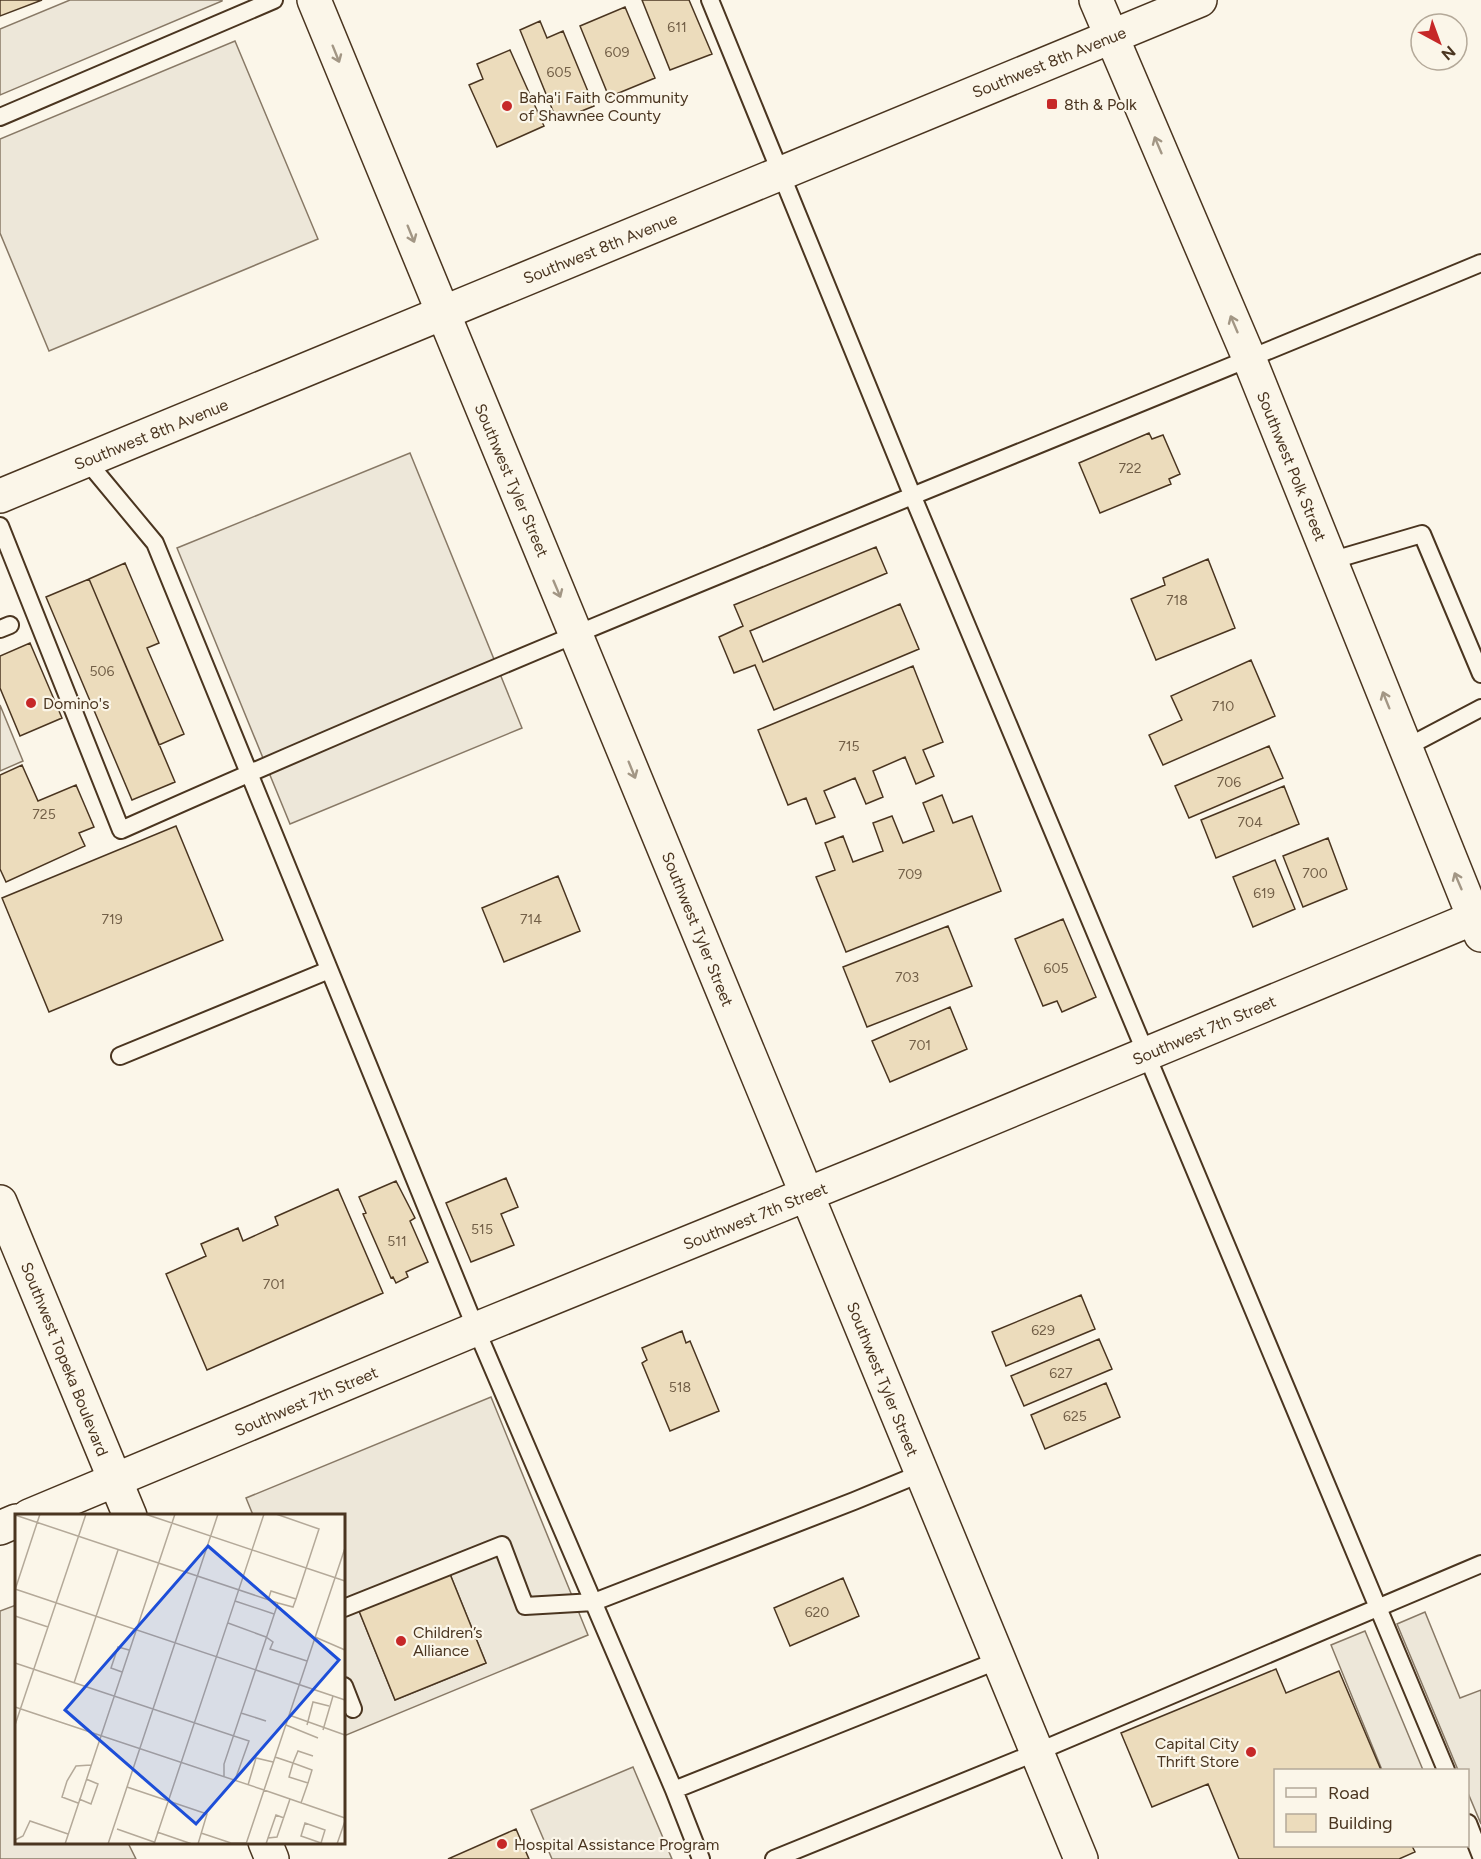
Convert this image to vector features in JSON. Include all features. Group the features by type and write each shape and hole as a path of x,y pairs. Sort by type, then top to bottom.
{"street":[{"name":"Southwest Tyler Street","path":"314,0 1081,1859"},
{"name":"Southwest Polk Street","path":"1096,0 1249,358 1405,748 1479,923"},
{"name":"Southwest 8th Avenue","path":"0,496 1200,0"},
{"name":"Southwest 7th Street","path":"32,1514 1146,1054 1479,923"},
{"name":"Southwest Topeka Boulevard","path":"3,1216 130,1514"},
{"path":"0,1528 15,1521"},
{"path":"266,1844 272,1859"}],"lane":[{"path":"0,117 274,0"},
{"path":"710,0 1146,1054 1446,1769"},
{"path":"0,526 121,830 249,773 576,635 1481,263"},
{"path":"86,460 155,543 476,1329 674,1790 701,1859"},
{"path":"1330,561 1422,534 1481,674"},
{"path":"1405,748 1481,708"},
{"path":"120,1056 329,970"},
{"path":"345,1608 501,1545 525,1606 594,1602 854,1502 922,1473"},
{"path":"774,1859 791,1856 1377,1606 1481,1564"},
{"path":"674,1790 999,1660"},
{"path":"345,1689 353,1709"},
{"path":"1469,1828 1481,1856"}],"shaded area":[{"path":"70,0 222,1 0,95 0,29"},
{"path":"235,41 318,239 49,351 0,233 0,139"},
{"path":"410,453 522,728 290,824 177,548"},
{"path":"0,705 23,761 0,771"},
{"path":"491,1397 588,1635 345,1736 345,1514 253,1514 246,1498","holes":["450,1574 486,1663 395,1700 359,1611"]},
{"path":"15,1605 15,1844 128,1844 136,1859 0,1859 0,1611"},
{"path":"1425,1612 1460,1698 1481,1690 1481,1824 1469,1795 1469,1769 1458,1769 1397,1624"},
{"path":"1365,1631 1423,1769 1382,1769 1331,1645"},
{"path":"633,1767 672,1859 552,1859 531,1810"}],"building":[{"path":"0,0 42,0 0,16"},
{"path":"642,0 689,0 712,54 670,70"},
{"path":"625,7 655,78 609,97 580,26"},
{"path":"540,21 547,38 563,31 594,106 557,121 520,30"},
{"name":"Baha'i Faith Community of Shawnee County","path":"510,50 544,126 497,147 469,85 483,79 477,64"},
{"path":"1149,433 1152,439 1163,435 1180,474 1169,479 1171,484 1100,513 1079,463"},
{"path":"876,547 887,573 750,631 763,662 900,604 919,649 774,710 755,665 734,673 719,637 743,626 734,605"},
{"path":"1208,559 1235,628 1156,660 1131,599 1165,585 1163,578"},
{"path":"125,563 159,643 147,648 184,734 159,745 89,579"},
{"path":"89,579 175,782 132,800 46,597"},
{"name":"Domino's","path":"30,643 62,718 20,736 0,688 0,656"},
{"path":"1251,660 1275,716 1163,765 1149,735 1182,720 1171,696"},
{"path":"913,666 943,742 923,750 934,776 916,784 905,757 873,771 883,797 866,804 855,778 824,791 835,817 816,824 806,798 788,805 758,730"},
{"path":"1269,746 1283,778 1189,818 1175,786"},
{"path":"22,765 38,801 76,785 94,827 79,833 85,846 6,882 0,869 0,775"},
{"path":"1284,786 1299,824 1216,858 1201,820"},
{"path":"942,795 953,823 972,816 1001,891 846,952 816,877 835,870 825,843 843,836 853,862 883,851 873,823 892,816 903,843 934,831 923,803"},
{"path":"176,826 223,940 49,1012 2,898"},
{"path":"1328,838 1347,889 1303,907 1283,856"},
{"path":"1275,860 1295,909 1253,927 1233,877"},
{"path":"558,876 580,931 504,962 482,908"},
{"path":"1063,919 1096,997 1062,1012 1057,1001 1043,1006 1015,939"},
{"path":"948,926 972,986 867,1027 843,967"},
{"path":"950,1007 967,1049 890,1082 872,1041"},
{"path":"506,1178 518,1207 501,1214 514,1245 471,1262 446,1203"},
{"path":"396,1181 415,1218 410,1221 428,1262 406,1272 408,1277 396,1283 393,1277 391,1278 363,1214 366,1213 359,1197"},
{"path":"338,1189 383,1293 207,1370 166,1274 206,1256 201,1244 238,1228 243,1241 278,1225 275,1217"},
{"path":"1081,1295 1095,1329 1006,1366 992,1332"},
{"path":"682,1331 686,1343 690,1341 719,1411 670,1431 642,1363 647,1360 642,1348"},
{"path":"1099,1339 1112,1369 1024,1406 1011,1376"},
{"path":"1106,1383 1120,1417 1045,1449 1031,1415"},
{"path":"450,1574 486,1663 395,1700 359,1611"},
{"path":"843,1578 859,1616 790,1646 774,1608"},
{"name":"Capital City Thrift Store","path":"1276,1669 1286,1693 1339,1671 1381,1769 1274,1769 1274,1847 1412,1847 1415,1852 1399,1859 1239,1859 1208,1784 1152,1807 1121,1733"},
{"name":"Hospital Assistance Program","path":"516,1829 529,1859 448,1859"}],"place":[{"name":"8th & Polk","path":"1052,104"},
{"name":"Baha'i Faith Community of Shawnee County","path":"507,106"},
{"name":"Domino's","path":"31,703"},
{"name":"Children’s Alliance","path":"401,1641"},
{"name":"Capital City Thrift Store","path":"1251,1752"},
{"name":"Hospital Assistance Program","path":"502,1844"}]}
